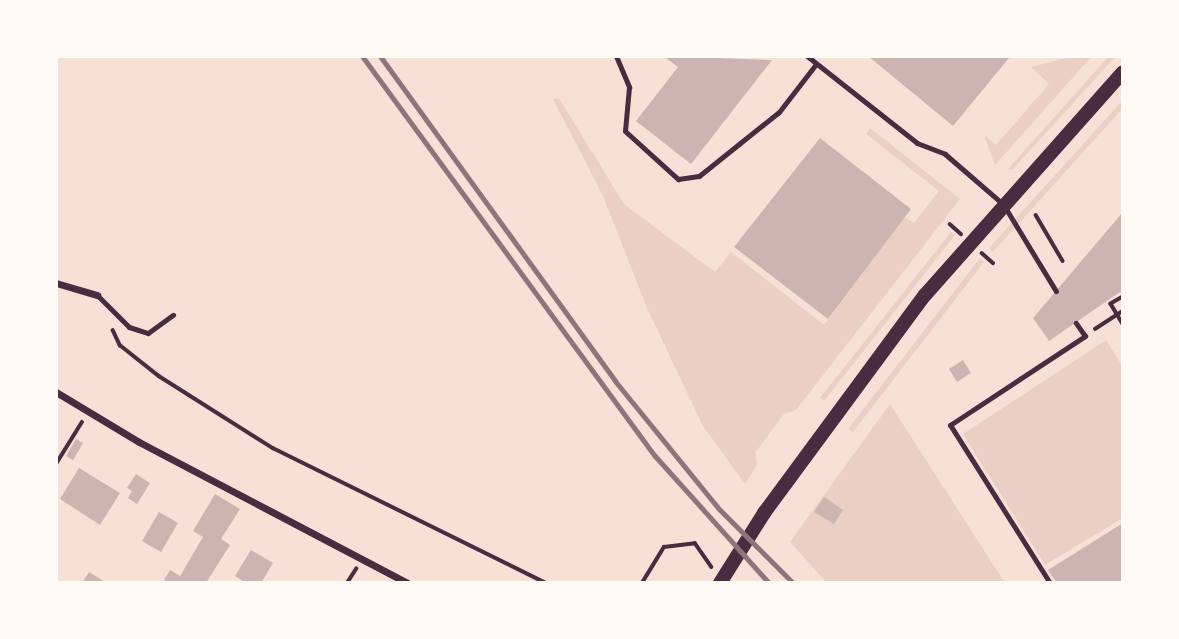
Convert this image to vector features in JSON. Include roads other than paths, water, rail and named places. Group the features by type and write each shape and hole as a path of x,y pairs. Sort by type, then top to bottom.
{"main road":[{"path":"718,578 843,403 925,295 1123,72"}],"street":[{"path":"56,283 97,295"},
{"path":"56,392 407,583"}],"lane":[{"path":"616,56 629,87 625,131 678,179 699,176 779,112 817,64"},
{"path":"807,56 917,143 946,154 1003,204 1056,291"},
{"path":"97,295 129,327 148,333 173,315"},
{"path":"1050,583 950,425 1085,336 1076,323"}],"railway":[{"path":"362,56 655,456 769,583"},
{"path":"380,56 615,381 719,509 793,583"}]}
